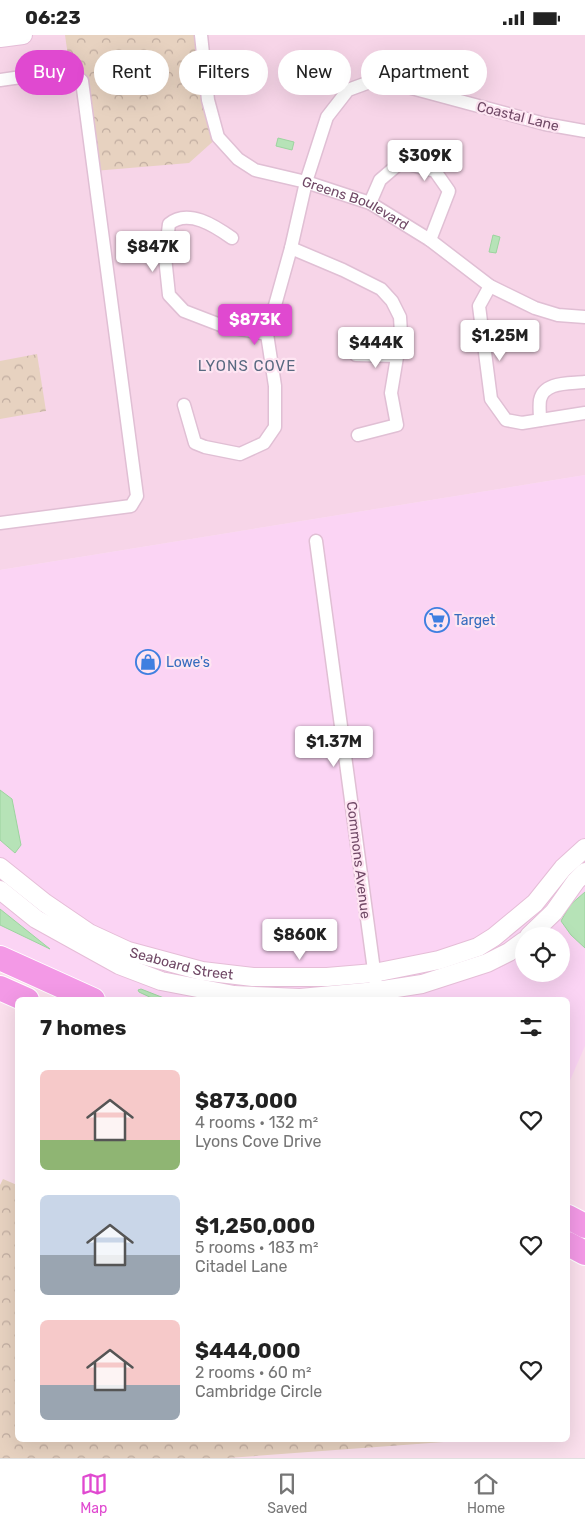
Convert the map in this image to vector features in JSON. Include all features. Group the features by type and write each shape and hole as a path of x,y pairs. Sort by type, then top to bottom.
{"highway":[{"path":"0,959 87,997"},
{"path":"0,988 20,997"},
{"path":"570,1218 585,1225"},
{"path":"570,1245 585,1253"}],"street":[{"path":"0,38 23,35"},
{"name":"Greens Boulevard","path":"201,35 208,100 218,137 238,159 255,170 306,182 370,203 430,241 490,285 535,308 558,315 585,317"},
{"path":"0,80 70,70 82,81 137,496 131,506 0,523"},
{"name":"Coastal Lane","path":"267,334 291,248 306,182 327,117 348,90 378,79 545,124 585,131"},
{"path":"370,203 380,180 401,162 435,171 449,191 430,241"},
{"path":"184,405 195,443 205,447 240,454 264,443 276,427 275,386 267,334 223,326 184,311 169,295 165,257 169,224 179,218 195,218 215,227 232,238"},
{"path":"291,248 343,270 381,289 392,301 400,317 401,333 391,393 397,425 358,435"},
{"path":"490,285 479,306 491,399 506,420 522,423 585,413"},
{"path":"356,355 397,356"},
{"path":"540,420 540,398 546,389 552,385 585,383"},
{"name":"Commons Avenue","path":"316,541 378,995"},
{"name":"Seaboard Street","path":"0,867 45,903 89,933 128,951 202,971 253,977 327,977 374,973 439,960 478,947 494,937 535,903 563,868 585,848"},
{"path":"538,927 554,912 576,881 585,872"},
{"name":"Seaboard Street","path":"0,890 36,919 119,965 161,981 234,995 300,997 378,995 458,973 487,963 515,948"}],"shaded area":[{"path":"0,35 585,35 585,475 0,570"},
{"path":"278,138 294,142 292,150 276,146"},
{"path":"493,235 500,237 496,253 489,252"},
{"path":"585,475 585,1046 570,1080 570,997 86,997 0,958 0,570"},
{"path":"0,790 12,799 21,845 15,853 0,840"},
{"path":"585,892 585,948 570,934 570,927 565,927 561,921 570,905"},
{"path":"0,909 50,949 0,925"},
{"path":"141,989 161,997 150,997 138,990"}],"green space":[{"path":"65,35 201,35 204,50 179,50 179,95 211,95 218,137 189,163 94,171 84,95 84,50 67,50"},
{"path":"37,354 46,411 0,419 0,361"},
{"path":"3,1179 15,1184 15,1442 444,1442 228,1458 0,1458 0,1185"}],"place":[{"name":"Target","path":"437,620"},
{"name":"Lowe's","path":"148,662"}],"district":[{"name":"LYONS COVE","path":"247,366"}]}
